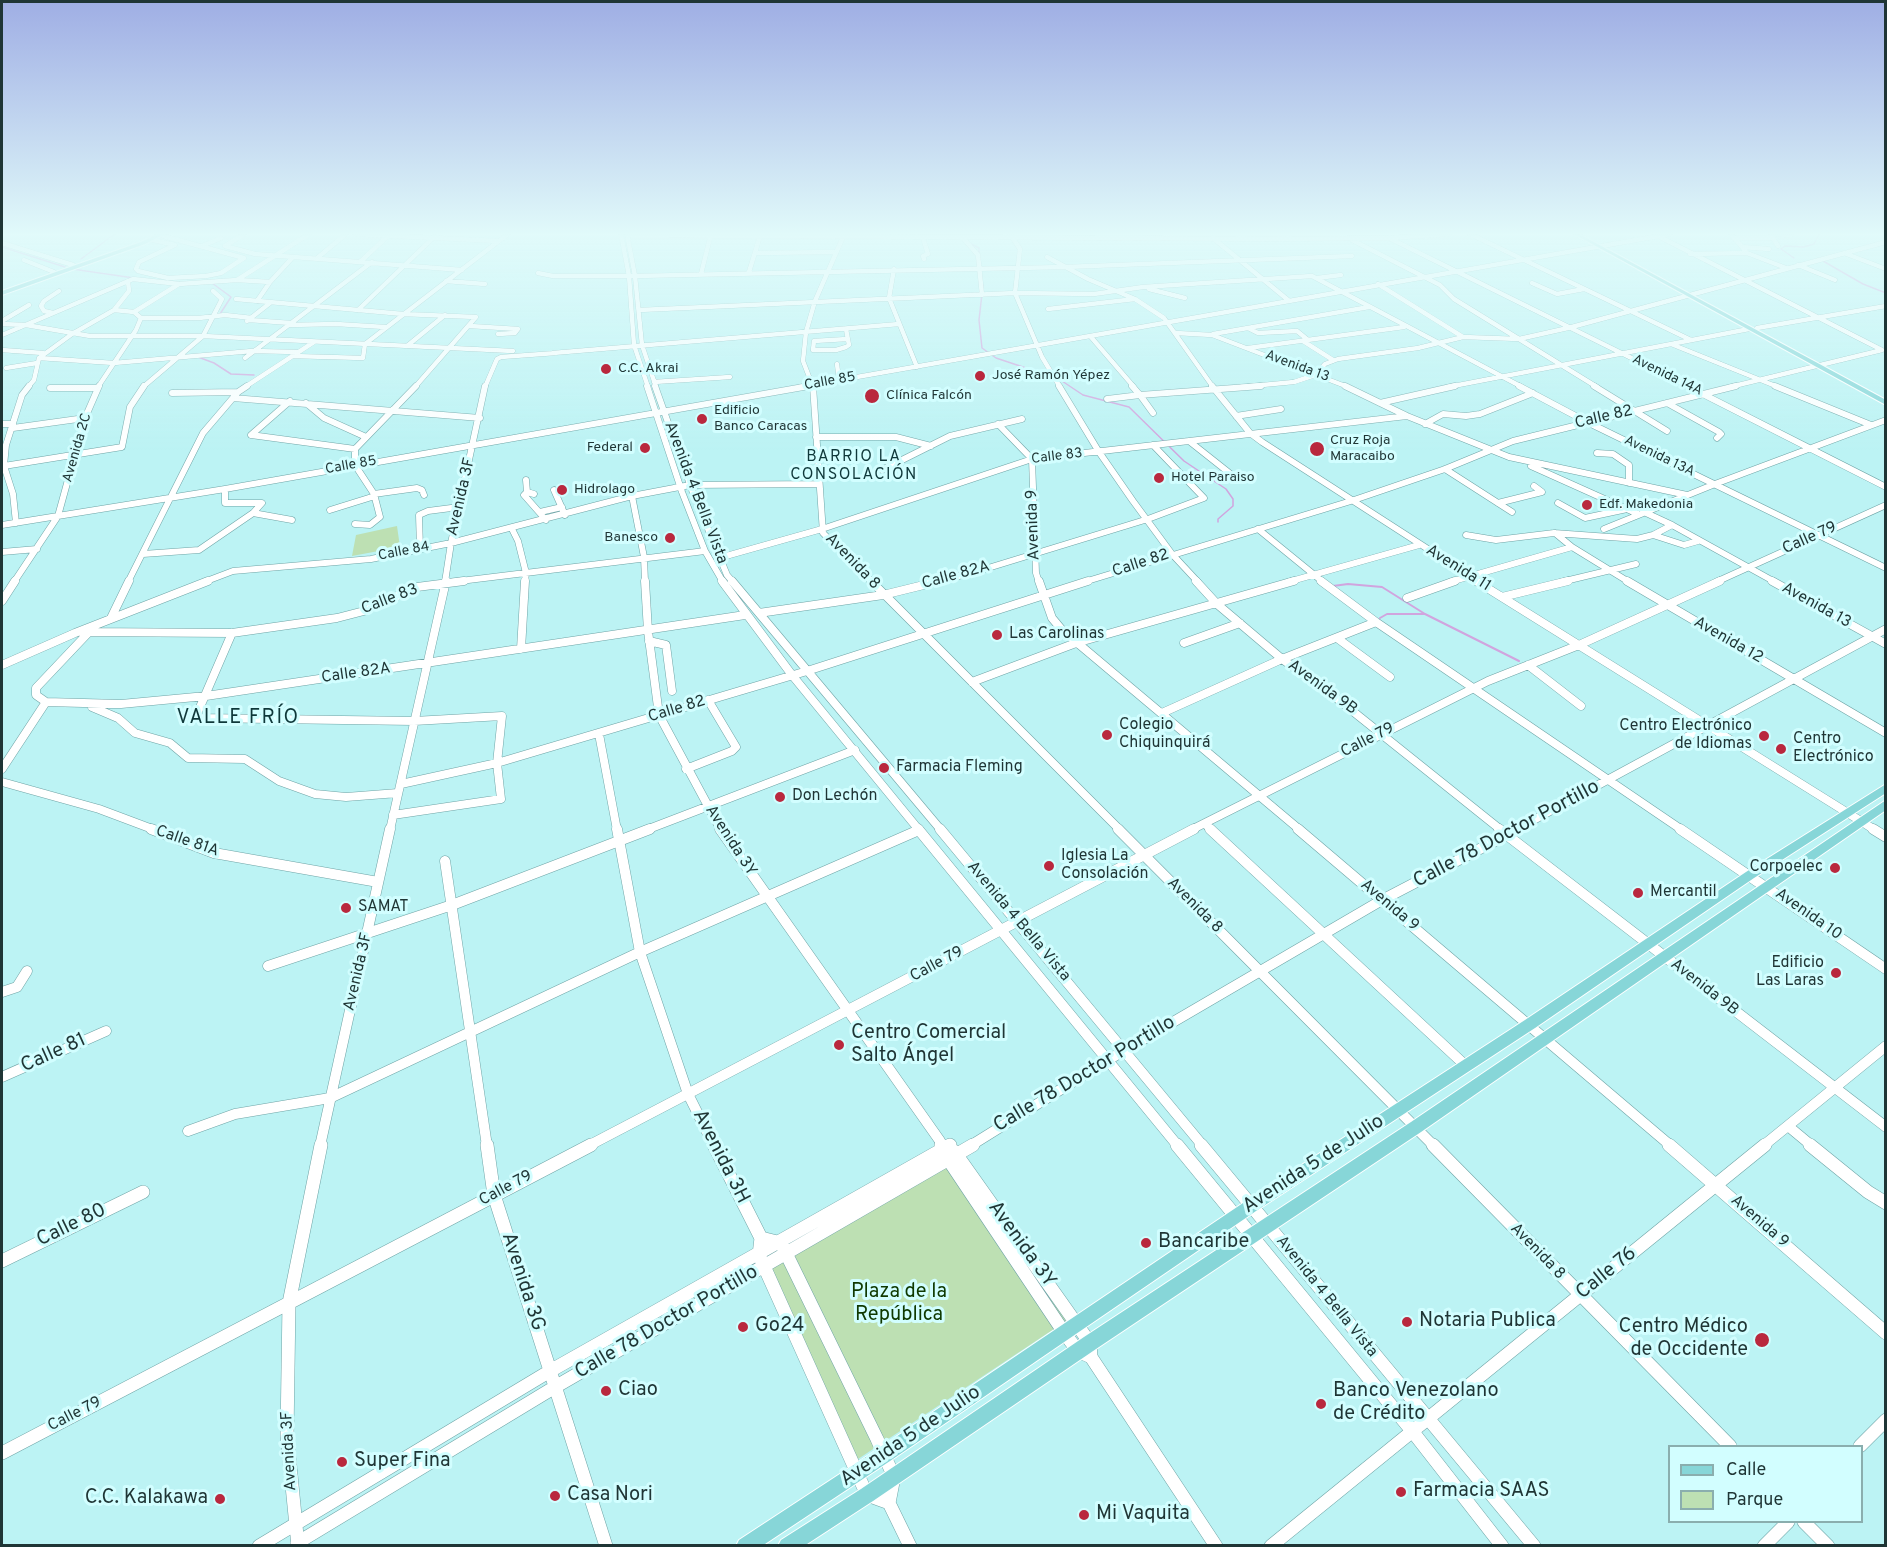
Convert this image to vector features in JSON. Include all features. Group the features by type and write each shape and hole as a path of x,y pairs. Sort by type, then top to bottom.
{"main road":[{"path":"1711,306 1886,401"},
{"name":"Avenida 5 de Julio","path":"745,1545 1065,1334 1251,1206 1530,1024 1750,875 1886,788"},
{"name":"Avenida 5 de Julio","path":"788,1545 1086,1350 1267,1225 1416,1127 1886,804"}],"street":[{"path":"2,322 27,306"},
{"path":"41,306 44,311 53,313"},
{"path":"2,334 70,306"},
{"path":"6,368 40,358 72,334 117,306"},
{"path":"134,312 143,306"},
{"path":"4,466 122,447 130,407 147,382 179,359 203,336 219,306"},
{"path":"248,320 266,306"},
{"path":"306,306 476,317 394,411 355,449 355,465 374,495 380,517 378,521 370,525 355,524"},
{"path":"358,310 362,306"},
{"path":"2,350 40,358 114,363 252,351 359,359 364,357 365,344 413,306"},
{"name":"Avenida 4 Bella Vista","path":"635,306 638,345 705,551 718,576 745,615 1000,931 1413,1432 1502,1545"},
{"name":"Avenida 4 Bella Vista","path":"638,306 638,345 654,382 659,413"},
{"path":"639,310 713,306"},
{"name":"Avenida 8","path":"813,306 806,332 804,362 813,384 822,529 883,595 1416,1127 1729,1445"},
{"path":"892,306 917,367"},
{"name":"Avenida 9B","path":"1020,306 1036,347 1099,452 1172,554 1217,604 1282,659 1382,733 1507,835 1886,1127"},
{"path":"1048,309 1072,306"},
{"name":"Avenida 11","path":"1145,306 1169,323 1213,388 1250,433 1419,545 1886,837"},
{"name":"Calle 85","path":"2,525 168,499 1256,306"},
{"path":"1414,306 1463,337"},
{"path":"1466,306 1667,431"},
{"name":"Avenida 14A","path":"1526,306 1810,447 1886,488"},
{"path":"1619,306 1690,340"},
{"path":"1107,399 1294,382 1314,375 1325,364 1333,360 1438,344 1463,337 1519,339 1646,306"},
{"path":"1795,306 1884,350"},
{"path":"1380,403 1499,376 1618,353 1885,306"},
{"path":"245,358 315,307"},
{"path":"1212,335 1369,307"},
{"name":"Avenida 13A","path":"1369,307 1587,422 1886,568"},
{"path":"114,310 134,312 141,318 234,315 248,320 290,324 385,327"},
{"path":"407,346 445,315"},
{"name":"Avenida 2C","path":"3,597 58,516 84,418 98,388 132,337 141,318"},
{"path":"2,322 72,334 132,337 203,336 556,353 898,324"},
{"path":"470,326 518,329 516,333 498,334"},
{"path":"1246,348 1405,327"},
{"path":"1248,328 1258,333 1297,331 1333,360"},
{"path":"846,329 848,339 849,345 843,348 813,350 814,341 848,339"},
{"name":"Avenida 13","path":"1176,333 1212,335 1246,348 1672,525 1886,644"},
{"path":"1091,337 1154,413"},
{"path":"111,618 168,499 203,433 238,392 314,341"},
{"path":"1671,344 1765,380 1870,425"},
{"name":"Calle 82","path":"400,789 599,734 925,635 1172,554 1351,501 1445,469 1514,441 1884,350"},
{"name":"Avenida 3F","path":"298,1544 287,1435 289,1303 330,1098 445,585 451,543 486,383 498,358 556,353"},
{"path":"16,523 14,494 4,466 6,445 22,395 34,380 40,358"},
{"path":"837,364 839,380"},
{"path":"654,382 730,377"},
{"path":"50,388 98,388"},
{"path":"172,393 238,392"},
{"path":"1425,424 1443,414 1466,416 1480,414 1533,393"},
{"path":"233,398 306,402 480,418"},
{"path":"290,401 251,436 355,449"},
{"path":"306,402 324,418 366,437"},
{"path":"1667,403 1719,432 1721,434 1718,438"},
{"path":"1236,416 1281,409"},
{"name":"Calle 83","path":"719,558 822,529 1032,459 1407,416"},
{"path":"13,428 84,418"},
{"path":"882,470 950,436 1022,419"},
{"path":"1604,529 1617,526 1641,513 1810,447 1886,420"},
{"path":"2,424 10,424 13,428"},
{"path":"998,424 1032,459"},
{"path":"816,437 896,437 930,446"},
{"path":"1190,441 1222,470 1237,478"},
{"name":"Calle 82A","path":"759,613 883,595 1034,555 1148,519 1204,498 1153,445"},
{"path":"1597,453 1613,454 1629,465 1629,483"},
{"path":"1509,457 1687,495"},
{"name":"Avenida 9","path":"1032,459 1036,573 1052,618 1076,643 1530,1024 1886,1333"},
{"path":"1445,469 1512,512"},
{"path":"526,480 531,493 524,495 546,520"},
{"name":"Calle 84","path":"2,665 111,618 233,571 331,564 420,549 633,499 686,489 819,484"},
{"path":"1498,503 1542,492 1534,486"},
{"path":"330,510 374,495 417,488 422,490 424,495"},
{"path":"143,554 199,550 253,513 262,502 225,502 225,489"},
{"path":"554,489 566,515"},
{"name":"Avenida 4 Bella Vista","path":"686,489 727,575 1018,921 1251,1206 1534,1545"},
{"name":"Avenida 3Y","path":"633,499 644,557 648,631 659,715 686,769 726,840 847,1012 1009,1238 1078,1325 1086,1350 1216,1545"},
{"path":"1558,503 1586,518 1627,508"},
{"name":"Calle 79","path":"2,1453 1143,855 1382,733 1474,688 1579,645 1886,505"},
{"path":"420,549 419,515 428,511 459,507"},
{"path":"540,512 562,507"},
{"path":"253,513 292,520"},
{"path":"1466,535 1496,540 1554,533 1637,539 1653,535 1672,525"},
{"path":"512,529 526,573 521,649"},
{"name":"Avenida 10","path":"1258,529 1376,622 1886,969"},
{"path":"1554,533 1572,547"},
{"path":"1653,535 1684,545 1698,541"},
{"path":"972,682 1076,643 1419,545"},
{"path":"1407,598 1468,576 1572,547"},
{"name":"Avenida 12","path":"1572,547 1666,605 1886,733"},
{"path":"2,552 37,549"},
{"name":"Calle 83","path":"75,633 232,633 337,618 364,611 407,590 644,557 705,551"},
{"path":"1502,597 1636,564"},
{"name":"Calle 82A","path":"46,702 86,705 120,704 206,696 745,615"},
{"path":"1162,713 1282,659 1376,622"},
{"path":"1184,643 1240,623"},
{"name":"Calle 78 Doctor Portillo","path":"298,1544 762,1261 781,1243 1108,1060 1382,900 1610,781 1886,629"},
{"path":"2,769 46,702 36,695 36,688 89,632"},
{"path":"232,633 197,714 200,718 414,720 502,716 498,763 502,797 498,800 393,815"},
{"path":"1337,638 1390,677"},
{"path":"649,641 666,645 672,691"},
{"path":"1528,665 1581,706"},
{"path":"686,769 736,748 708,700"},
{"path":"86,705 117,718 135,733 170,743 188,758 245,759 279,781 315,794 346,797 400,789"},
{"name":"Avenida 3H","path":"599,734 640,952 688,1094 761,1238"},
{"path":"268,966 452,905 621,842 855,750"},
{"name":"Calle 81A","path":"2,782 99,809 214,853 378,882"},
{"path":"1205,824 1466,1066"},
{"path":"188,1131 236,1114 330,1098 640,952 920,830"},
{"name":"Avenida 3G","path":"445,861 472,1031 494,1195 606,1545"},
{"path":"2,992 17,987 27,970"},
{"name":"Calle 81","path":"2,1077 106,1030"},
{"name":"Calle 76","path":"1270,1545 1428,1420 1886,1046"},
{"path":"1788,1126 1868,1192 1886,1203"},
{"name":"Calle 78 Doctor Portillo","path":"259,1545 550,1371 762,1261 787,1255 947,1150"},
{"name":"Calle 80","path":"2,1261 143,1192"},
{"path":"889,1503 867,1495 856,1473 762,1261 761,1238 781,1243 787,1255 894,1477 889,1503 910,1545"},
{"name":"Avenida 3Y","path":"1009,1238 1065,1334 1086,1350"},
{"path":"1861,1445 1886,1420"},
{"path":"1764,1545 1786,1523"},
{"path":"1806,1523 1828,1545"}],"green space":[{"path":"397,526 400,547 352,556 356,535"},
{"name":"Plaza de la República","path":"950,1154 1069,1319 849,1465 760,1264"}],"waterway":[{"path":"220,314 225,306"},
{"path":"981,306 979,320 982,348 996,358 1050,376"},
{"path":"198,357 214,363 231,374 254,375"},
{"path":"1059,379 1083,395 1129,407 1184,461 1226,489 1233,499 1233,506 1218,519 1218,522"},
{"path":"1333,586 1348,584 1382,587 1425,614"},
{"path":"1380,618 1387,614 1425,614"},
{"path":"1425,614 1519,661"}],"place":[{"name":"C.C. Akrai","path":"606,369"},
{"name":"José Ramón Yépez","path":"980,376"},
{"name":"Clínica Falcón","path":"872,396"},
{"name":"Edificio Banco Caracas","path":"702,419"},
{"name":"Federal","path":"645,448"},
{"name":"Cruz Roja Maracaibo","path":"1317,449"},
{"name":"Hotel Paraiso","path":"1159,478"},
{"name":"Hidrolago","path":"562,490"},
{"name":"Edf. Makedonia","path":"1587,505"},
{"name":"Banesco","path":"670,538"},
{"name":"Las Carolinas","path":"997,635"},
{"name":"Colegio Chiquinquirá","path":"1107,735"},
{"name":"Centro Electrónico de Idiomas","path":"1764,736"},
{"name":"Centro Electrónico","path":"1781,749"},
{"name":"Farmacia Fleming","path":"884,768"},
{"name":"Don Lechón","path":"780,797"},
{"name":"Iglesia La Consolación","path":"1049,866"},
{"name":"Corpoelec","path":"1835,868"},
{"name":"Mercantil","path":"1638,893"},
{"name":"SAMAT","path":"346,908"},
{"name":"Edificio Las Laras","path":"1836,973"},
{"name":"Centro Comercial Salto Ángel","path":"839,1045"},
{"name":"Bancaribe","path":"1146,1243"},
{"name":"Notaria Publica","path":"1407,1322"},
{"name":"Go24","path":"743,1327"},
{"name":"Centro Médico de Occidente","path":"1762,1340"},
{"name":"Ciao","path":"606,1391"},
{"name":"Banco Venezolano de Crédito","path":"1321,1404"},
{"name":"Super Fina","path":"342,1462"},
{"name":"Farmacia SAAS","path":"1401,1492"},
{"name":"Casa Nori","path":"555,1496"},
{"name":"C.C. Kalakawa","path":"220,1499"},
{"name":"Mi Vaquita","path":"1084,1515"}],"district":[{"name":"BARRIO LA CONSOLACIÓN","path":"854,467"},
{"name":"VALLE FRÍO","path":"238,719"}]}
